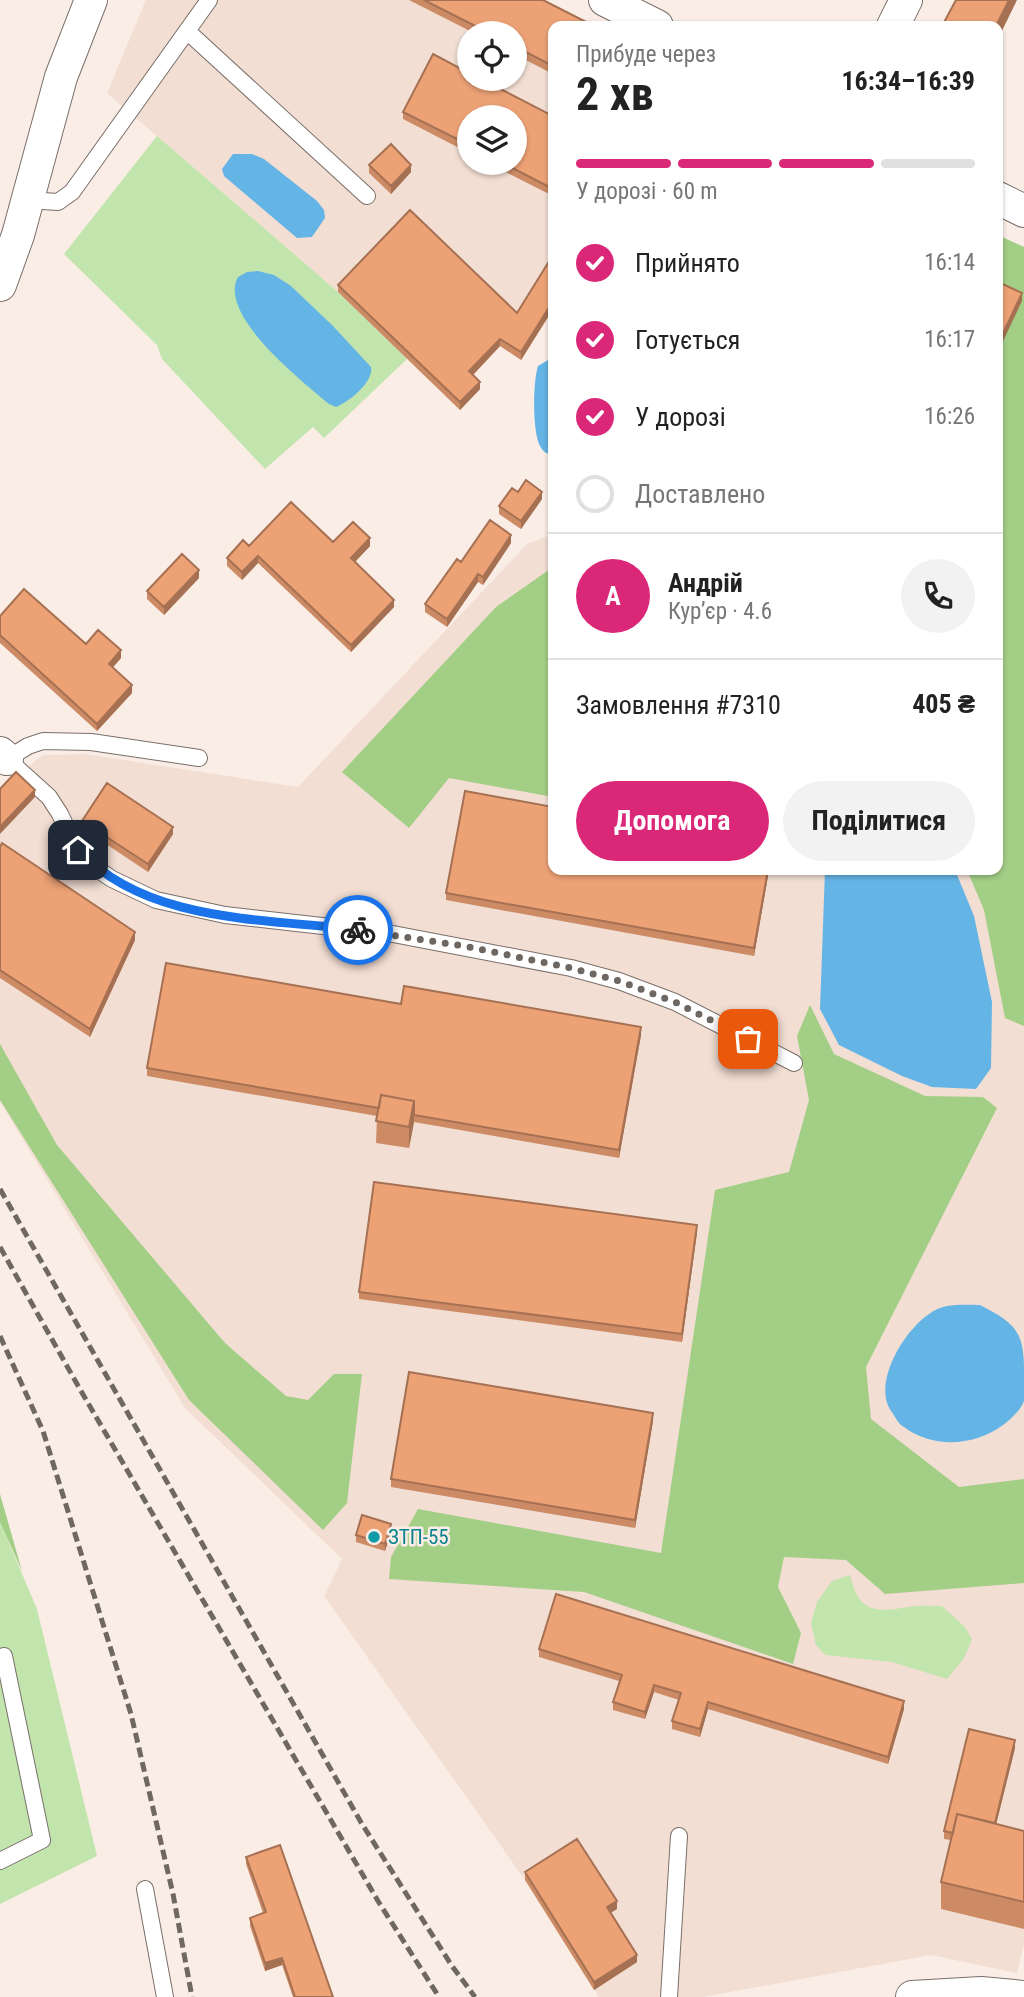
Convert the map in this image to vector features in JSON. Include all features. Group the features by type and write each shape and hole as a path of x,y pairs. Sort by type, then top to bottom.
{"street":[{"path":"0,285 11,257 61,77 90,0"},
{"path":"605,0 647,21"},
{"path":"896,21 906,0"},
{"path":"1003,200 1024,211"},
{"path":"912,1997 981,1993 1024,1997"}],"lane":[{"path":"27,200 58,202 72,192 209,0"},
{"path":"187,31 367,196"},
{"path":"200,758 91,742 43,741 3,756 49,797 78,850 92,865 112,879 156,900 225,915 405,936 571,968 619,981 675,1002 794,1063"},
{"path":"0,1860 42,1840 4,1656"},
{"path":"668,1997 679,1836"},
{"path":"145,1889 165,1997"}],"shaded area":[{"path":"146,0 528,0 548,21 548,271 500,346 469,379 480,389 460,410 338,292 107,93"},
{"path":"548,536 548,875 1003,875 1003,865 1024,843 1024,1944 1017,1973 931,1955 703,1997 599,1997 525,1880 324,1596 342,1559 185,1408 0,1102 0,797 16,779 44,755 85,754 298,787 527,544"}],"green space":[{"path":"157,136 338,292 407,359 324,438 313,427 265,469 162,359 157,345 64,254"},
{"path":"1003,237 1024,247 1024,1026 1005,1018 984,910 969,875 1003,875"},
{"path":"548,571 548,796 449,778 409,828 342,772 496,607"},
{"path":"810,1005 834,1054 925,1096 983,1097 997,1108 866,1367 871,1419 959,1487 1024,1479 1024,1583 885,1594 846,1560 784,1557 778,1587 801,1633 793,1664 584,1592 389,1579 391,1557 418,1509 661,1553 715,1190 789,1172 809,1100 797,1036"},
{"path":"0,1044 57,1145 225,1343 286,1396 308,1400 334,1374 362,1374 347,1503 323,1530 189,1400 0,1100"},
{"path":"0,1494 22,1571 0,1522"},
{"path":"0,1522 37,1609 97,1856 0,1904"},
{"path":"850,1575 858,1596 870,1607 886,1610 942,1606 965,1627 972,1639 964,1658 947,1679 892,1662 825,1655 816,1645 811,1623 817,1602 832,1581"}],"water":[{"path":"233,154 252,154 264,159 317,201 324,210 325,218 312,237 297,238 224,176 222,169"},
{"path":"258,271 274,275 291,286 371,367 365,385 347,401 336,407 329,404 283,364 251,328 240,310 235,292 238,277 247,272"},
{"path":"548,360 548,453 542,450 537,439 534,406 538,366"},
{"path":"825,875 957,875 974,916 992,1002 991,1068 976,1089 932,1087 902,1076 839,1045 820,1009"},
{"path":"980,1305 1008,1322 1019,1336 1023,1356 1023,1404 1006,1423 992,1432 967,1441 941,1442 915,1434 898,1422 886,1398 886,1383 897,1351 918,1323 931,1313 947,1306"}],"building":[{"path":"424,0 543,0 584,21 548,21 548,63 527,53 527,21 465,21"},
{"path":"956,0 1009,0 998,21 945,21"},
{"path":"433,54 457,67 457,91 504,91 548,113 548,186 526,175 527,105 457,105 457,139 403,112"},
{"path":"391,144 411,165 391,186 369,165"},
{"path":"410,210 517,313 548,263 548,309 521,352 500,339 469,371 480,382 460,402 338,285"},
{"path":"1003,284 1022,293 1003,333"},
{"path":"526,480 542,492 521,521 499,506 512,488 518,492"},
{"path":"291,502 333,542 353,522 370,538 351,558 394,600 351,645 258,556 242,572 227,558 243,540 249,546"},
{"path":"490,520 511,535 483,577 478,574 447,619 425,604 457,559 461,562"},
{"path":"182,554 199,570 164,607 147,591"},
{"path":"24,589 86,644 98,630 121,650 109,664 132,685 97,724 0,635 0,616"},
{"path":"16,772 35,790 0,827 0,789"},
{"path":"107,783 173,827 148,864 82,821"},
{"path":"465,791 548,806 548,875 767,875 754,948 446,893"},
{"path":"2,843 135,932 90,1029 0,970"},
{"path":"166,963 401,1004 404,986 641,1027 619,1150 414,1115 414,1101 381,1095 379,1108 147,1068"},
{"path":"381,1095 414,1101 409,1127 376,1121"},
{"path":"374,1182 697,1225 682,1334 359,1292"},
{"path":"409,1372 653,1413 635,1520 391,1479"},
{"path":"362,1515 391,1524 385,1544 356,1535"},
{"path":"556,1594 904,1701 888,1757 708,1702 700,1729 672,1721 681,1693 654,1685 645,1712 613,1702 622,1675 539,1649"},
{"path":"969,1729 1015,1740 995,1823 957,1814 953,1833 944,1831"},
{"path":"957,1814 1024,1831 1024,1902 941,1882"},
{"path":"577,1839 617,1901 607,1907 637,1955 594,1982 525,1872"},
{"path":"280,1845 333,1997 295,1997 282,1958 265,1963 250,1918 266,1912 246,1857"}],"railway":[{"path":"0,1189 362,1824 452,1966 475,1997"},
{"path":"0,1247 378,1901 439,1997"},
{"path":"0,1336 43,1431 131,1714 173,1894 192,1997"}],"way so far":[{"path":"358,930 464,946 571,968 619,981 675,1002 748,1039"}],"place":[{"name":"ЗТП-55","path":"374,1537"}],"route":[{"path":"78,850 92,865 112,879 134,891 172,905 225,915 358,930"}]}
